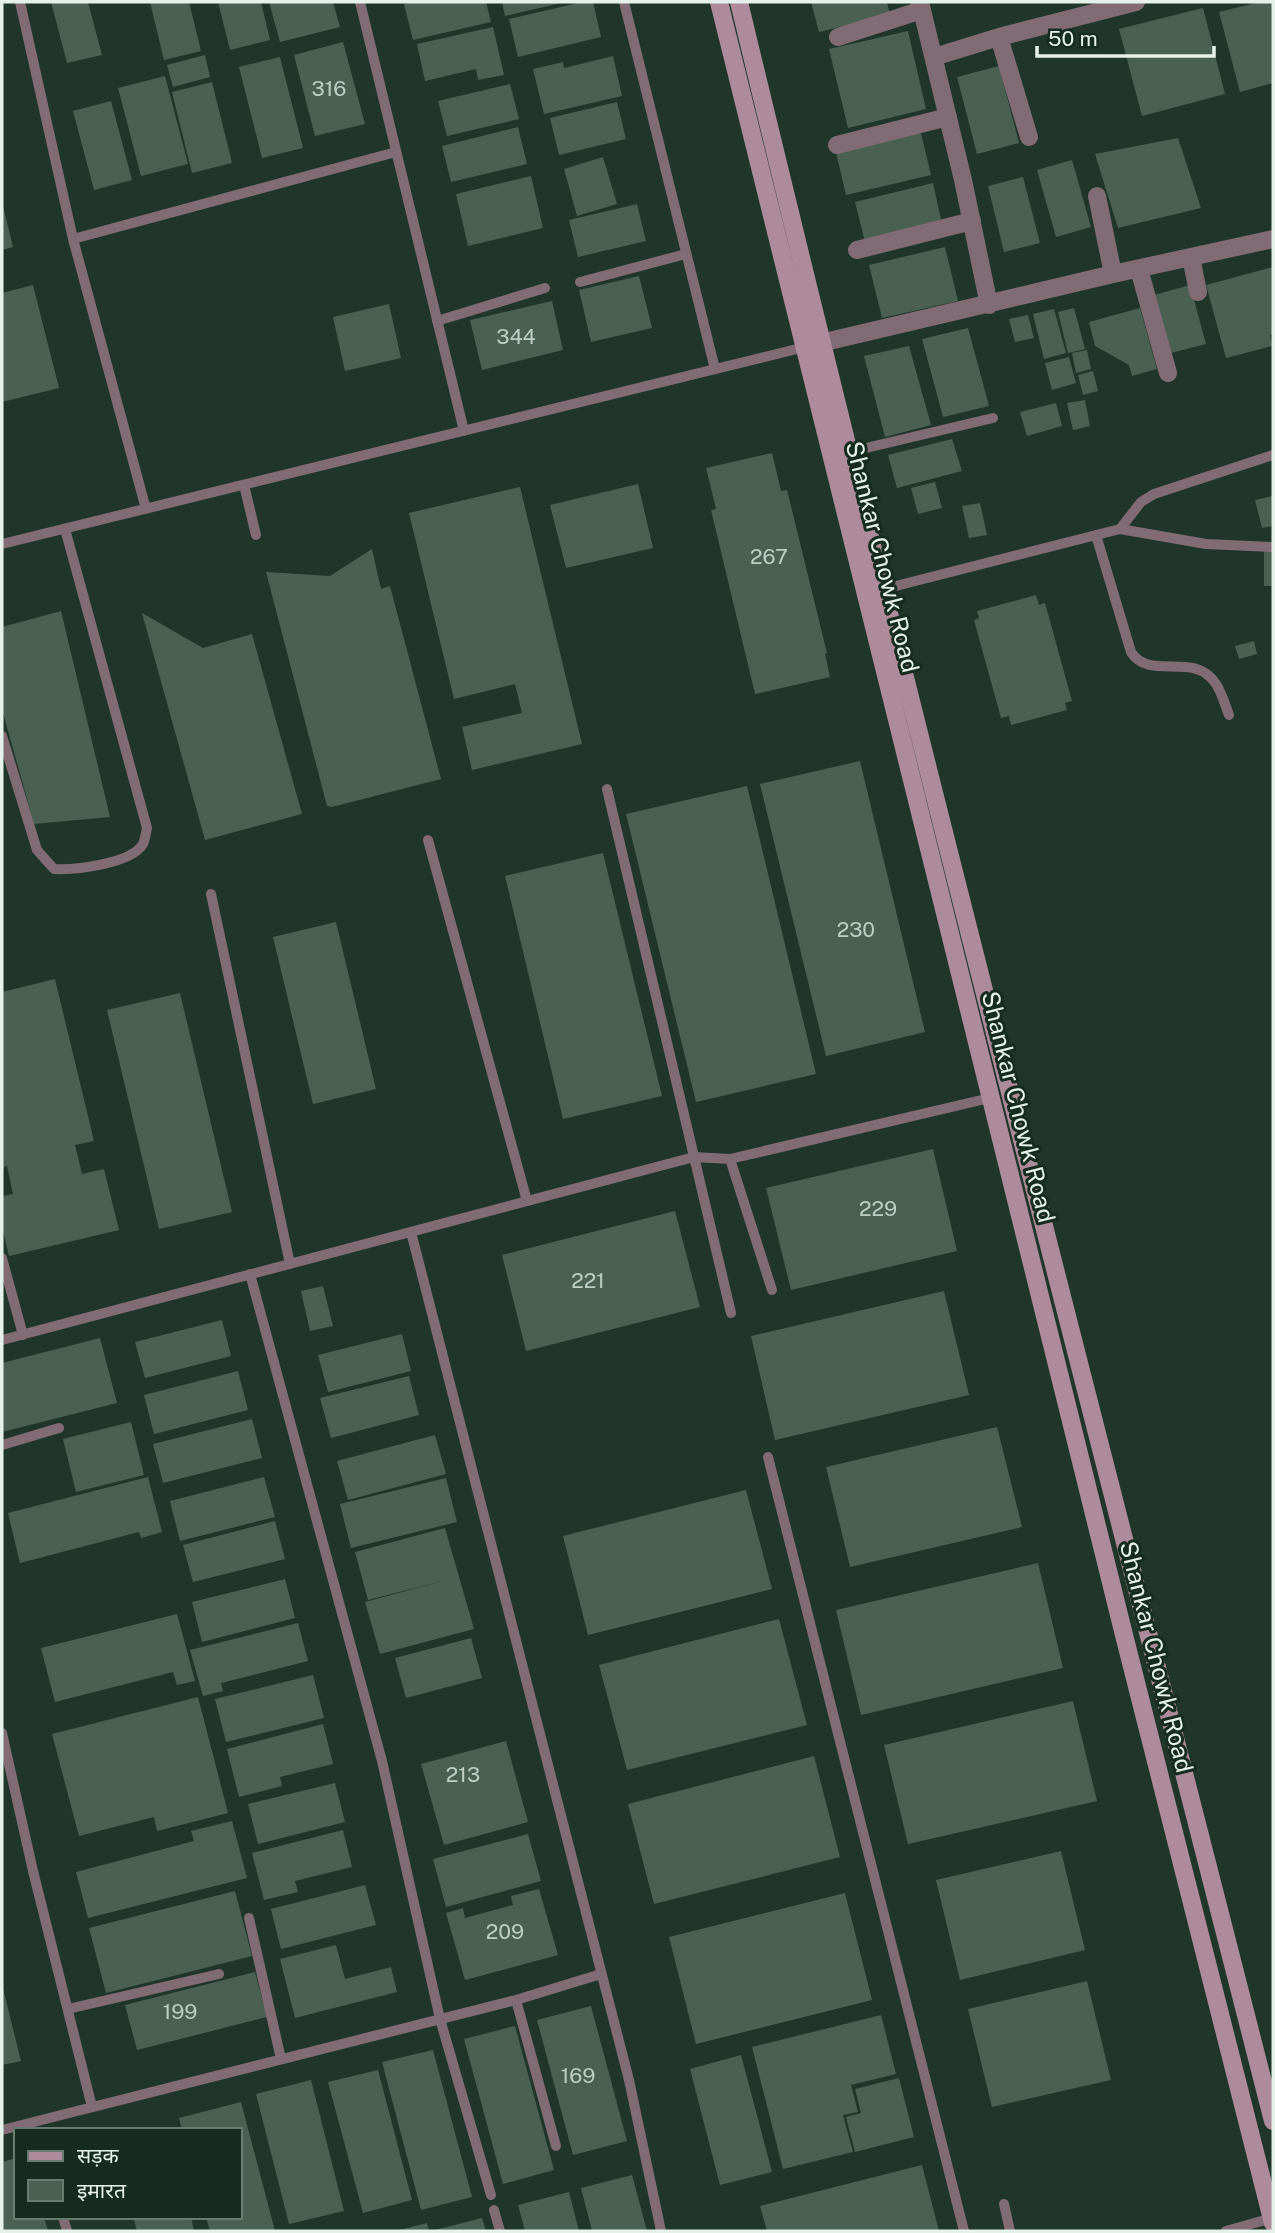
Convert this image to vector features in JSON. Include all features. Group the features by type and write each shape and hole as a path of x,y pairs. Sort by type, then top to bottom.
{"main road":[{"name":"Shankar Chowk Road","path":"719,2 813,345 849,452 1273,2121"},
{"name":"Shankar Chowk Road","path":"739,2 813,345 990,1098 1273,2220"}],"street":[{"path":"934,57 999,37 1136,2"},
{"path":"838,37 921,6 989,305"},
{"path":"999,37 1029,137"},
{"path":"837,145 948,117"},
{"path":"1097,196 1113,274"},
{"path":"857,250 972,221"},
{"path":"813,345 1273,239"},
{"path":"1191,257 1198,292"},
{"path":"1139,269 1168,373"}],"lane":[{"path":"20,2 73,239 146,509"},
{"path":"360,2 464,431"},
{"path":"624,2 715,369"},
{"path":"73,239 396,152"},
{"path":"580,282 686,254"},
{"path":"437,321 545,288"},
{"path":"2,544 813,345"},
{"path":"849,452 993,418"},
{"path":"1120,529 1136,508 1154,494 1273,455"},
{"path":"244,485 256,535"},
{"path":"2,736 37,850 54,869 73,870 129,857 143,844 147,828 65,529"},
{"path":"884,589 1120,529 1206,544 1273,547"},
{"path":"1096,535 1131,652 1137,661 1146,665 1190,666 1207,674 1216,684 1229,715"},
{"path":"607,789 731,1313"},
{"path":"428,840 527,1201"},
{"path":"211,894 290,1264"},
{"path":"2,1340 694,1157 730,1159 990,1098"},
{"path":"730,1159 772,1290"},
{"path":"411,1232 629,2080 662,2231"},
{"path":"2,1258 23,1335"},
{"path":"250,1274 383,1761 440,2019 491,2195"},
{"path":"2,1445 59,1428"},
{"path":"768,1457 964,2231"},
{"path":"2,1733 92,2106"},
{"path":"249,1918 281,2059"},
{"path":"68,2008 219,1974"},
{"path":"18,2128 41,2125 92,2106 516,2000 601,1975"},
{"path":"516,2000 555,2146"},
{"path":"1004,2204 1010,2231"},
{"path":"494,2210 500,2231"},
{"path":"1226,2231 1273,2220"}],"building":[{"path":"51,2 88,2 102,55 67,63"},
{"path":"150,2 189,2 201,51 164,60"},
{"path":"218,2 261,2 270,40 230,50"},
{"path":"269,2 333,2 340,27 280,42"},
{"path":"486,2 491,22 413,40 404,4"},
{"path":"502,2 561,2 561,3 505,16"},
{"path":"582,2 593,2 601,37 518,57 509,19"},
{"path":"811,2 887,2 890,15 819,32"},
{"path":"1260,2 1273,2 1273,83 1240,92 1219,12"},
{"path":"1203,8 1225,94 1142,116 1119,29"},
{"path":"493,27 504,75 478,80 476,69 425,81 417,44"},
{"path":"908,31 926,109 848,128 829,49"},
{"path":"343,42 365,124 315,136 294,55"},
{"path":"205,55 210,77 173,87 167,65"},
{"path":"613,56 622,96 544,114 533,69 563,62 564,68"},
{"path":"280,57 303,148 262,158 239,67"},
{"path":"999,66 1019,143 977,154 957,77"},
{"path":"165,76 188,164 141,176 118,88"},
{"path":"212,82 232,163 192,173 172,92"},
{"path":"510,84 519,119 447,136 438,101"},
{"path":"111,101 132,180 94,190 73,111"},
{"path":"617,102 626,139 559,155 550,118"},
{"path":"518,127 527,164 451,182 442,146"},
{"path":"920,129 931,175 846,195 835,148"},
{"path":"1178,138 1201,208 1118,228 1095,154"},
{"path":"603,157 617,204 577,216 564,169"},
{"path":"1072,160 1091,227 1056,237 1037,170"},
{"path":"531,176 543,228 468,246 456,194"},
{"path":"1023,177 1040,243 1004,252 988,186"},
{"path":"933,183 942,224 865,242 855,202"},
{"path":"637,204 646,241 578,257 569,220"},
{"path":"2,207 13,247 2,250"},
{"path":"945,247 958,301 882,318 869,265"},
{"path":"1273,267 1273,334 1270,335 1272,346 1226,358 1206,285"},
{"path":"639,276 652,328 591,342 579,290"},
{"path":"33,285 59,388 2,402 2,293"},
{"path":"1190,285 1206,344 1171,353 1154,295"},
{"path":"552,301 563,350 482,370 470,320"},
{"path":"389,304 401,358 345,371 333,317"},
{"path":"1074,308 1085,349 1068,353 1058,312"},
{"path":"1140,308 1157,369 1132,376 1129,365 1095,346 1089,322"},
{"path":"1054,309 1066,353 1044,359 1033,314"},
{"path":"1028,315 1034,338 1015,342 1009,319"},
{"path":"968,328 989,406 943,417 922,339"},
{"path":"909,346 931,425 885,437 864,356"},
{"path":"1087,350 1091,369 1076,373 1072,353"},
{"path":"1069,357 1076,383 1052,390 1045,363"},
{"path":"1093,371 1098,391 1083,395 1078,375"},
{"path":"1085,400 1090,426 1073,430 1067,403"},
{"path":"1056,403 1062,426 1027,436 1020,412"},
{"path":"952,439 962,471 897,488 888,455"},
{"path":"772,453 781,491 787,490 827,653 825,654 830,677 755,694 711,510 716,509 706,468"},
{"path":"935,482 942,508 918,514 911,488"},
{"path":"638,484 653,548 566,568 550,505"},
{"path":"520,487 582,744 472,770 462,727 522,713 515,684 454,699 409,513"},
{"path":"1273,496 1273,526 1262,528 1255,500"},
{"path":"980,503 987,535 969,538 962,506"},
{"path":"372,549 381,589 390,586 441,779 332,807 327,806 266,572 330,576"},
{"path":"1264,550 1273,550 1273,586 1264,586"},
{"path":"1036,595 1039,605 1045,603 1072,701 1065,703 1067,710 1011,725 1009,716 1001,718 974,620 979,618 977,611"},
{"path":"61,611 110,817 34,824 2,709 2,627"},
{"path":"142,613 203,648 252,634 302,814 205,840"},
{"path":"1254,641 1257,654 1239,659 1235,646"},
{"path":"860,761 925,1032 826,1056 760,784"},
{"path":"747,786 816,1074 696,1102 626,814"},
{"path":"603,853 662,1096 563,1119 505,876"},
{"path":"336,922 376,1089 313,1104 273,937"},
{"path":"55,979 94,1141 75,1145 82,1174 104,1169 119,1230 9,1256 2,1227 2,1196 13,1194 7,1166 2,1168 2,992"},
{"path":"180,993 232,1212 159,1229 107,1010"},
{"path":"933,1149 957,1251 791,1290 766,1188"},
{"path":"675,1211 700,1307 526,1351 502,1255"},
{"path":"323,1286 333,1326 310,1331 301,1291"},
{"path":"944,1291 969,1395 775,1440 751,1336"},
{"path":"222,1320 231,1356 145,1378 135,1342"},
{"path":"402,1334 411,1371 328,1392 318,1355"},
{"path":"100,1338 117,1403 2,1432 2,1363"},
{"path":"238,1371 248,1410 154,1434 144,1395"},
{"path":"409,1376 419,1415 331,1438 320,1398"},
{"path":"252,1419 262,1458 163,1483 153,1444"},
{"path":"131,1422 144,1475 76,1492 63,1439"},
{"path":"997,1427 1022,1527 850,1567 826,1467"},
{"path":"435,1435 446,1474 348,1500 337,1461"},
{"path":"148,1477 162,1532 141,1538 139,1532 20,1563 8,1513"},
{"path":"264,1477 275,1517 180,1541 170,1501"},
{"path":"446,1478 457,1522 351,1548 340,1504"},
{"path":"746,1490 772,1589 588,1635 563,1536"},
{"path":"275,1521 285,1559 193,1582 183,1545"},
{"path":"445,1528 474,1629 380,1654 365,1602 446,1580 368,1600 355,1552"},
{"path":"1038,1563 1063,1668 861,1715 836,1610"},
{"path":"285,1579 295,1618 202,1642 192,1602"},
{"path":"177,1614 195,1681 177,1685 173,1672 55,1702 41,1648"},
{"path":"779,1619 807,1725 627,1770 599,1665"},
{"path":"298,1623 308,1661 221,1683 223,1691 203,1696 190,1650"},
{"path":"471,1638 482,1678 406,1698 395,1658"},
{"path":"313,1675 324,1718 226,1742 215,1699"},
{"path":"198,1697 228,1813 157,1831 154,1817 79,1836 52,1734"},
{"path":"1073,1701 1097,1801 908,1844 884,1745"},
{"path":"323,1724 333,1764 280,1777 282,1786 239,1797 227,1749"},
{"path":"506,1741 528,1822 444,1845 421,1764"},
{"path":"814,1756 840,1857 654,1904 628,1804"},
{"path":"335,1783 345,1822 258,1844 248,1804"},
{"path":"232,1821 247,1878 88,1918 76,1872 194,1841 191,1831"},
{"path":"343,1830 352,1867 295,1881 298,1892 264,1900 252,1853"},
{"path":"528,1834 541,1881 446,1907 433,1859"},
{"path":"1061,1851 1085,1950 960,1980 936,1880"},
{"path":"365,1885 376,1925 281,1949 271,1909"},
{"path":"539,1889 558,1955 465,1980 446,1913 463,1908 465,1918 513,1905 511,1896"},
{"path":"235,1891 252,1956 106,1993 89,1928"},
{"path":"845,1893 872,2000 696,2044 669,1937"},
{"path":"336,1945 345,1979 391,1967 397,1992 295,2018 280,1959"},
{"path":"255,1972 267,2017 137,2050 125,2005"},
{"path":"1087,1981 1111,2080 992,2107 968,2009"},
{"path":"2,1984 21,2061 2,2065"},
{"path":"591,2006 627,2141 573,2155 537,2020"},
{"path":"881,2015 896,2074 851,2085 858,2112 843,2115 853,2152 783,2169 752,2047"},
{"path":"515,2026 554,2170 503,2184 464,2039"},
{"path":"433,2050 472,2197 421,2210 382,2062"},
{"path":"741,2055 772,2172 720,2185 690,2069"},
{"path":"378,2070 412,2200 363,2213 328,2082"},
{"path":"899,2078 914,2137 855,2152 846,2117 861,2113 855,2089"},
{"path":"311,2080 344,2211 289,2224 256,2094"},
{"path":"241,2102 275,2231 210,2231 207,2219 242,2219 242,2128 182,2128 179,2118"},
{"path":"14,2159 14,2219 45,2219 48,2231 2,2231 2,2162"},
{"path":"922,2165 939,2231 767,2231 760,2206"},
{"path":"632,2175 647,2231 592,2231 581,2188"},
{"path":"569,2192 579,2231 525,2231 518,2205"},
{"path":"482,2218 486,2231 435,2231 435,2230"},
{"path":"134,2219 191,2219 194,2231 137,2231"},
{"path":"427,2223 429,2231 399,2231 399,2230"}]}
